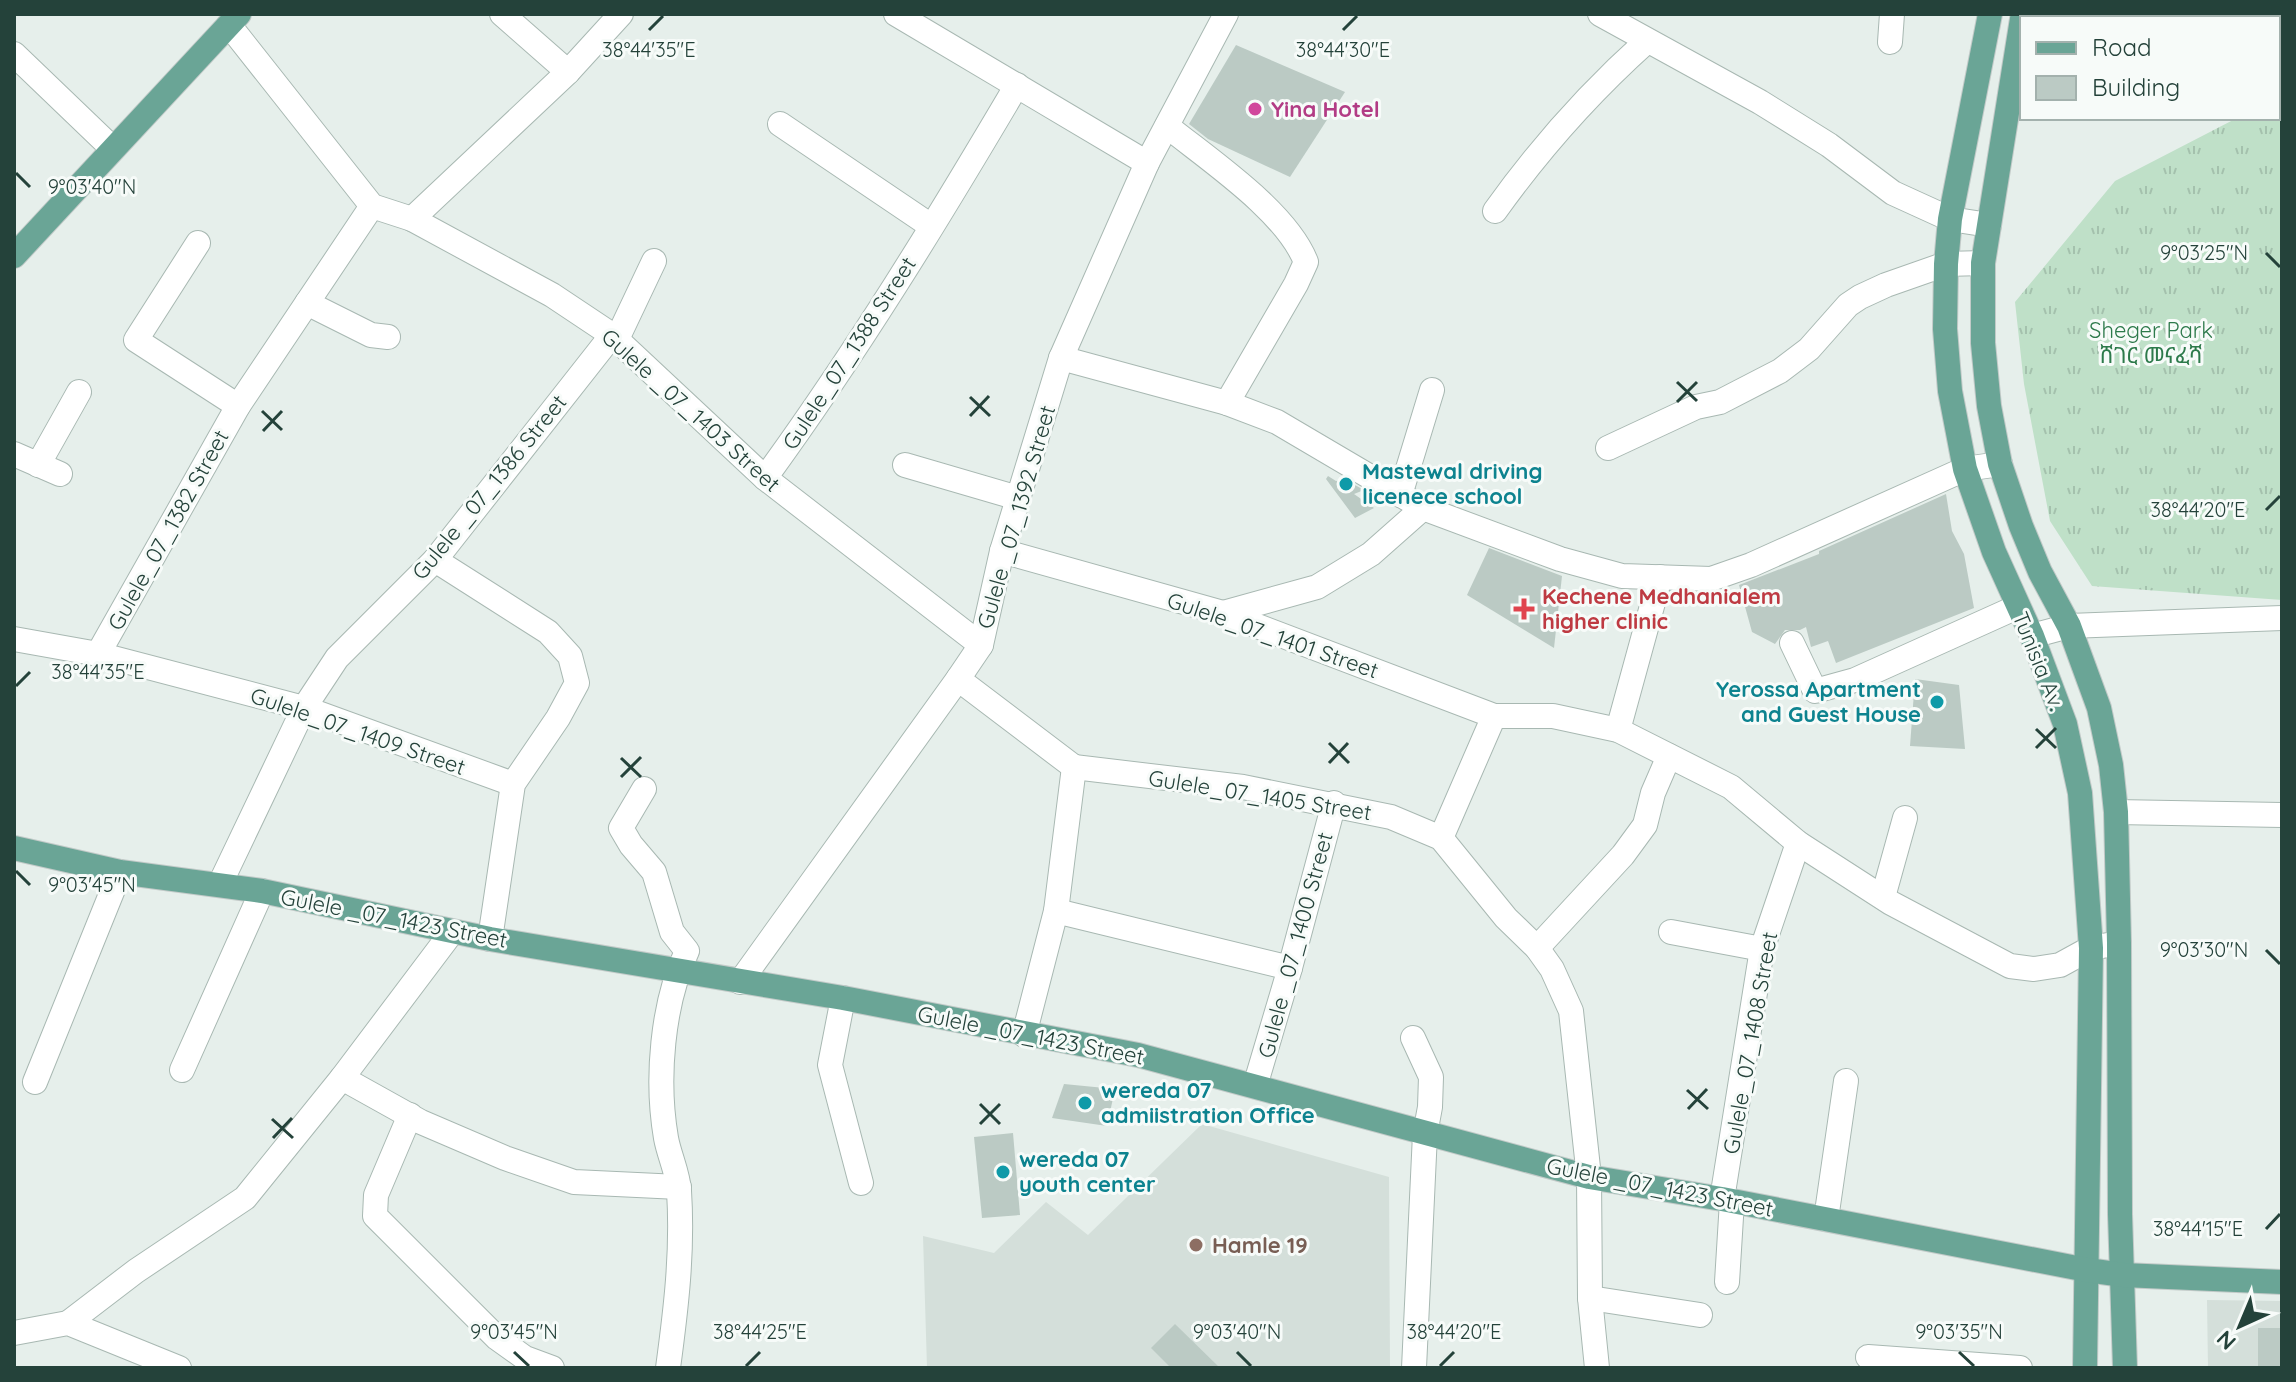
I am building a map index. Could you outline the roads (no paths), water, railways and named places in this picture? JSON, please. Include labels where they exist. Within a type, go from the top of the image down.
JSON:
[{"type":"main road","name":"Tunisia Av.","points":[[1990,14],[1950,219],[1945,329],[1950,391],[1965,469],[1994,552],[2032,636],[2065,724],[2080,793],[2091,948],[2085,1368]]},
{"type":"main road","points":[[14,256],[234,19]]},
{"type":"main road","name":"Tunisia Av.","points":[[2020,30],[1983,263],[1983,343],[1989,406],[2000,464],[2035,561],[2069,626],[2099,708],[2111,765],[2116,812],[2120,1214],[2125,1368]]},
{"type":"main road","name":"Gulele _07_1423 Street","points":[[14,848],[120,872],[262,891],[452,932],[843,998],[1138,1055],[1589,1177],[1727,1200],[2087,1270],[2123,1275],[2282,1282]]},
{"type":"street","points":[[412,219],[568,72],[621,14]]},
{"type":"street","points":[[896,14],[1147,163]]},
{"type":"street","name":"Gulele _07_1392 Street","points":[[740,982],[981,645],[1002,551],[1061,358],[1147,163],[1226,14]]},
{"type":"street","points":[[1600,14],[1760,102],[1829,145],[1893,193],[1950,219],[1989,225]]},
{"type":"street","points":[[1890,42],[1892,14]]},
{"type":"street","points":[[511,17],[568,72]]},
{"type":"street","points":[[234,19],[372,206]]},
{"type":"street","points":[[1495,211],[1553,135],[1647,41]]},
{"type":"street","points":[[14,54],[113,149]]},
{"type":"street","name":"Gulele_07_1388 Street","points":[[765,478],[807,420],[1017,85]]},
{"type":"street","points":[[780,124],[931,226]]},
{"type":"street","points":[[1167,126],[1267,208],[1300,248],[1306,262],[1227,403]]},
{"type":"street","name":"Gulele _07_1403 Street","points":[[372,206],[412,219],[552,295],[614,337],[765,478],[981,645]]},
{"type":"street","name":"Gulele_07_1382 Street","points":[[98,654],[238,406],[372,206]]},
{"type":"street","name":"Gulele_07_1382 Street","points":[[198,243],[136,340],[238,406]]},
{"type":"street","name":"Gulele _07_1386 Street","points":[[220,884],[304,708],[337,658],[435,560],[614,337],[654,261]]},
{"type":"street","points":[[1608,448],[1696,407],[1720,402],[1780,371],[1809,349],[1848,305],[1886,285],[1946,264],[1983,263]]},
{"type":"street","points":[[307,303],[371,335],[388,337]]},
{"type":"street","points":[[1061,358],[1227,403],[1277,422],[1423,508],[1560,559],[1622,576],[1711,579],[1751,565],[1965,469],[2000,464]]},
{"type":"street","points":[[1400,495],[1432,390]]},
{"type":"street","points":[[38,465],[79,392]]},
{"type":"street","points":[[14,454],[60,474]]},
{"type":"street","points":[[905,465],[1018,498]]},
{"type":"street","points":[[1223,613],[1317,587],[1371,554],[1423,508]]},
{"type":"street","name":"Gulele_07_1401 Street","points":[[1002,551],[1223,613],[1494,716],[1553,716],[1618,730],[1731,787],[1798,843],[1883,897],[2010,966],[2034,969],[2060,965],[2091,948],[2119,943]]},
{"type":"street","points":[[435,560],[548,632],[570,656],[577,683],[558,718],[513,784],[490,939]]},
{"type":"street","points":[[1618,730],[1660,577]]},
{"type":"street","points":[[1792,643],[1815,691],[1855,680],[2017,607]]},
{"type":"street","points":[[2032,636],[2069,626],[2282,618]]},
{"type":"street","name":"Gulele_07_1409 Street","points":[[14,639],[98,654],[304,708],[513,784]]},
{"type":"street","points":[[958,679],[1074,767],[1056,911],[1024,1035]]},
{"type":"street","points":[[1441,838],[1494,716]]},
{"type":"street","points":[[1537,948],[1623,855],[1645,825],[1653,793],[1669,756]]},
{"type":"street","name":"Gulele_07_1405 Street","points":[[1074,767],[1243,787],[1391,817],[1441,838],[1506,918],[1537,948],[1552,969],[1571,1011],[1589,1177],[1590,1298],[1597,1368]]},
{"type":"street","points":[[644,789],[621,828],[654,872],[672,932],[687,951],[678,970],[662,1051],[666,1137],[679,1187],[681,1269],[668,1368]]},
{"type":"street","name":"Gulele _07_1400 Street","points":[[1255,1086],[1334,803]]},
{"type":"street","points":[[2116,812],[2282,815]]},
{"type":"street","points":[[1883,897],[1905,818]]},
{"type":"street","name":"Gulele_07_1408 Street","points":[[1727,1282],[1727,1200],[1762,949],[1798,843]]},
{"type":"street","points":[[35,1082],[120,872]]},
{"type":"street","points":[[182,1070],[262,891]]},
{"type":"street","points":[[1056,911],[1290,968]]},
{"type":"street","points":[[14,1333],[68,1323],[136,1271],[245,1198],[342,1078],[452,932]]},
{"type":"street","points":[[1671,932],[1762,949]]},
{"type":"street","points":[[843,998],[830,1065],[861,1183]]},
{"type":"street","points":[[1413,1038],[1431,1077],[1425,1134],[1414,1368]]},
{"type":"street","points":[[342,1078],[410,1115],[505,1158],[574,1182],[679,1187]]},
{"type":"street","points":[[1826,1219],[1846,1081]]},
{"type":"street","points":[[410,1115],[376,1195],[375,1216],[497,1338],[525,1358],[552,1368]]},
{"type":"street","points":[[1590,1298],[1700,1315]]},
{"type":"street","points":[[68,1323],[175,1367]]},
{"type":"street","points":[[1868,1357],[2020,1368]]},
{"type":"place","name":"Yina Hotel","points":[[1255,109]]},
{"type":"place","name":"Mastewal driving licenece school","points":[[1346,484]]},
{"type":"place","name":"Kechene Medhanialem higher clinic","points":[[1524,609]]},
{"type":"place","name":"Yerossa Apartment and Guest House","points":[[1937,702]]},
{"type":"place","name":"wereda 07 admiistration Office","points":[[1085,1103]]},
{"type":"place","name":"wereda 07 youth center","points":[[1003,1172]]},
{"type":"place","name":"Hamle 19","points":[[1196,1245]]},
{"type":"park label","name":"Sheger Park ሸገር መናፈሻ","points":[[2151,342]]}]
